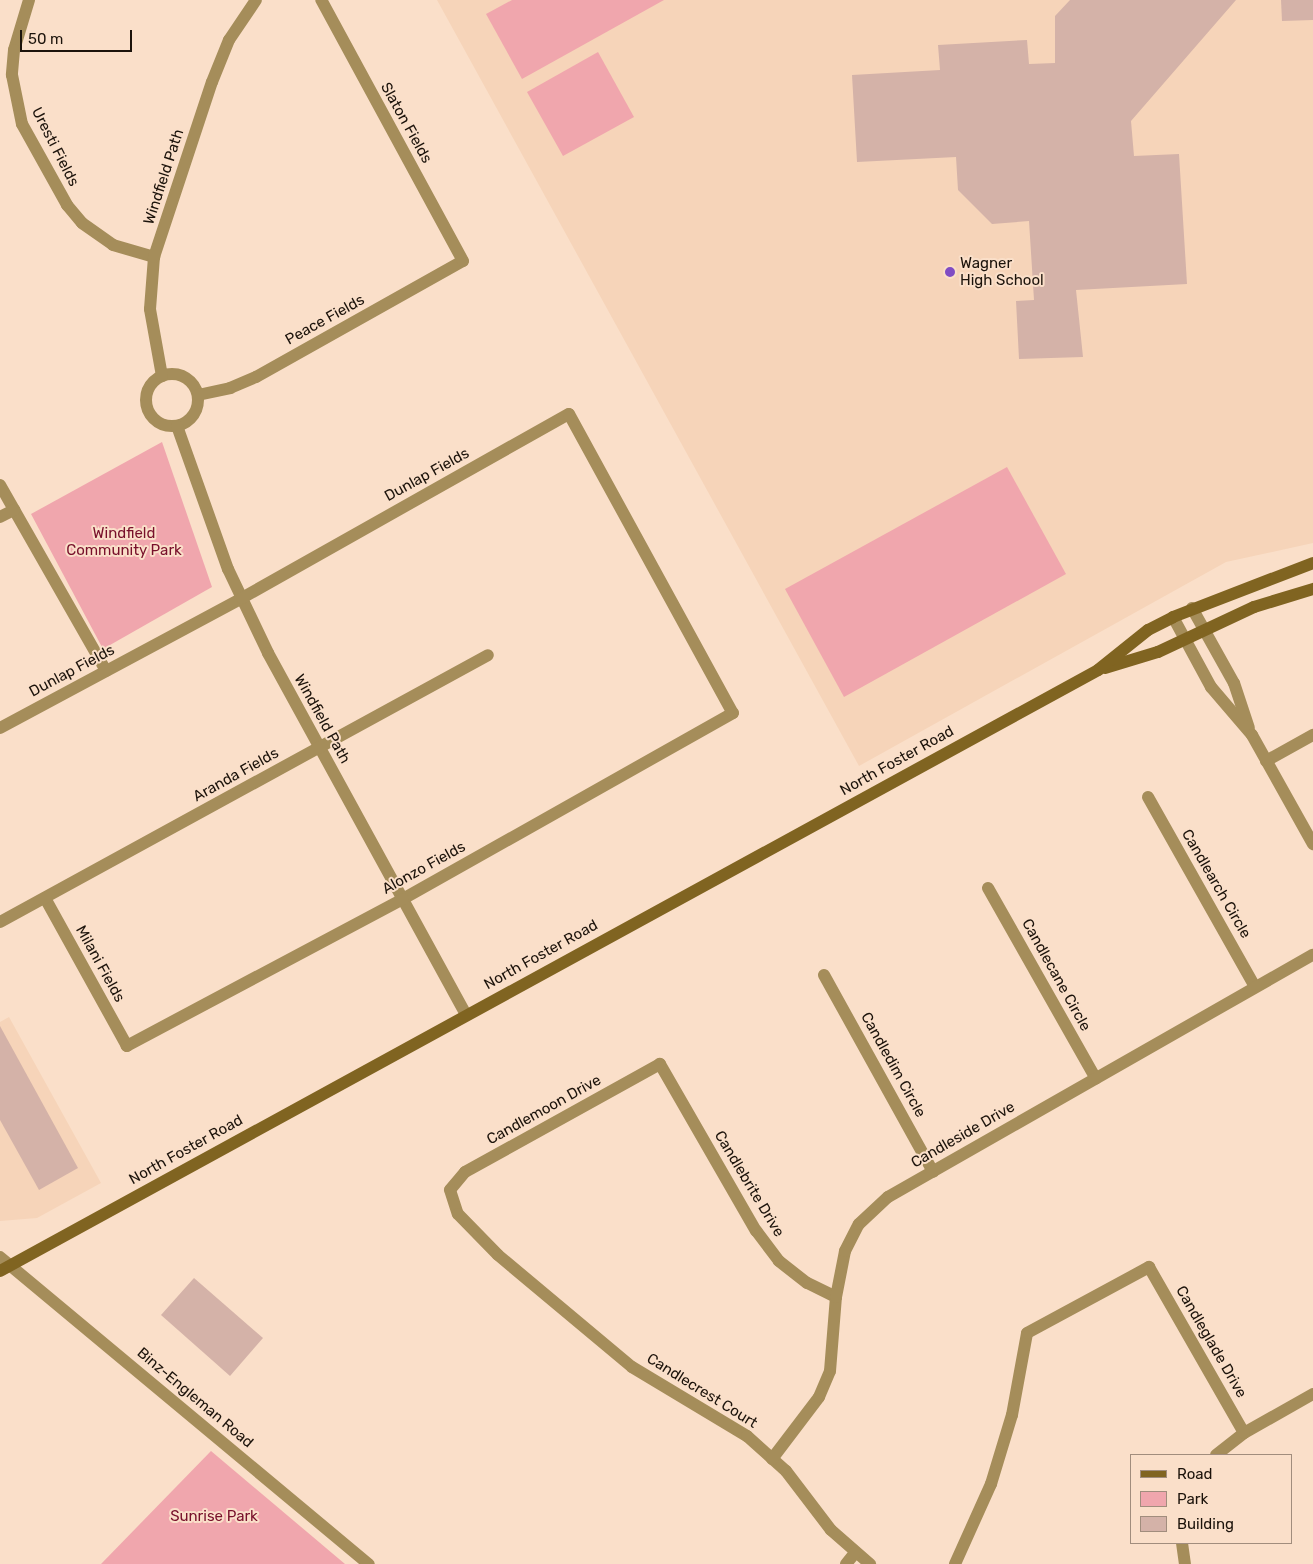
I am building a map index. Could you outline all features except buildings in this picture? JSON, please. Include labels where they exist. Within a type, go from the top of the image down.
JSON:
[{"type":"main road","name":"North Foster Road","points":[[3,1264],[1098,670],[1148,630],[1173,616],[1313,563]]},
{"type":"main road","name":"North Foster Road","points":[[1098,670],[1158,652],[1254,607],[1313,589]]},
{"type":"street","name":"Uresti Fields","points":[[29,0],[14,50],[12,75],[22,124],[67,205],[82,223],[113,245],[154,257]]},
{"type":"street","name":"Windfield Path","points":[[162,376],[150,309],[154,257],[212,82],[229,40],[256,0]]},
{"type":"street","name":"Slaton Fields","points":[[321,0],[463,261]]},
{"type":"street","name":"Peace Fields","points":[[198,395],[230,388],[256,378],[463,261]]},
{"type":"street","points":[[171,374],[188,379],[198,395],[194,415],[178,426],[158,423],[147,408],[148,389],[162,376],[171,374]]},
{"type":"street","name":"Dunlap Fields","points":[[0,728],[242,598],[569,414],[733,713]]},
{"type":"street","name":"Windfield Path","points":[[178,426],[228,569],[268,653],[466,1014]]},
{"type":"street","points":[[0,485],[106,671]]},
{"type":"street","points":[[0,517],[14,510]]},
{"type":"street","points":[[1192,608],[1234,683],[1252,735],[1313,844]]},
{"type":"street","points":[[1173,616],[1211,687],[1252,735]]},
{"type":"street","name":"Aranda Fields","points":[[0,922],[488,655]]},
{"type":"street","name":"Alonzo Fields","points":[[127,1046],[403,899],[733,713]]},
{"type":"street","points":[[1266,761],[1313,735]]},
{"type":"street","name":"Candlearch Circle","points":[[1148,798],[1256,988]]},
{"type":"street","name":"Candlecane Circle","points":[[988,888],[1096,1079]]},
{"type":"street","name":"Milani Fields","points":[[45,898],[127,1046]]},
{"type":"street","name":"Candleside Drive","points":[[772,1459],[819,1397],[830,1371],[836,1297],[845,1250],[859,1224],[888,1197],[1313,955]]},
{"type":"street","name":"Candledim Circle","points":[[824,975],[933,1172]]},
{"type":"street","name":"Candlemoon Drive","points":[[450,1190],[465,1172],[660,1064]]},
{"type":"street","name":"Candlebrite Drive","points":[[660,1064],[756,1231],[786,1266],[806,1283],[836,1297]]},
{"type":"street","name":"Candlecrest Court","points":[[450,1190],[458,1214],[498,1255],[625,1361],[657,1384],[746,1436],[791,1477],[831,1530],[855,1553],[870,1564]]},
{"type":"street","name":"Binz-Engleman Road","points":[[3,1264],[369,1564]]},
{"type":"street","name":"Candleglade Drive","points":[[955,1564],[991,1484],[1012,1415],[1027,1333],[1149,1267],[1244,1433]]},
{"type":"street","points":[[1217,1454],[1244,1433],[1313,1394]]},
{"type":"street","points":[[1182,1544],[1184,1564]]},
{"type":"street","points":[[846,1564],[855,1553]]},
{"type":"shaded area","name":"Wagner High School","points":[[437,0],[1313,0],[1313,543],[1226,562],[859,766]]},
{"type":"shaded area","points":[[9,1017],[101,1183],[37,1218],[0,1221],[0,1022]]},
{"type":"green space","points":[[512,0],[664,0],[522,79],[486,14]]},
{"type":"green space","points":[[598,52],[634,117],[563,156],[527,92]]},
{"type":"green space","name":"Windfield Community Park","points":[[162,442],[212,587],[103,649],[31,514]]},
{"type":"green space","points":[[1007,467],[1066,574],[844,697],[785,589]]},
{"type":"green space","name":"Sunrise Park","points":[[211,1451],[345,1564],[101,1564]]},
{"type":"place","name":"Wagner High School","points":[[950,272]]}]
